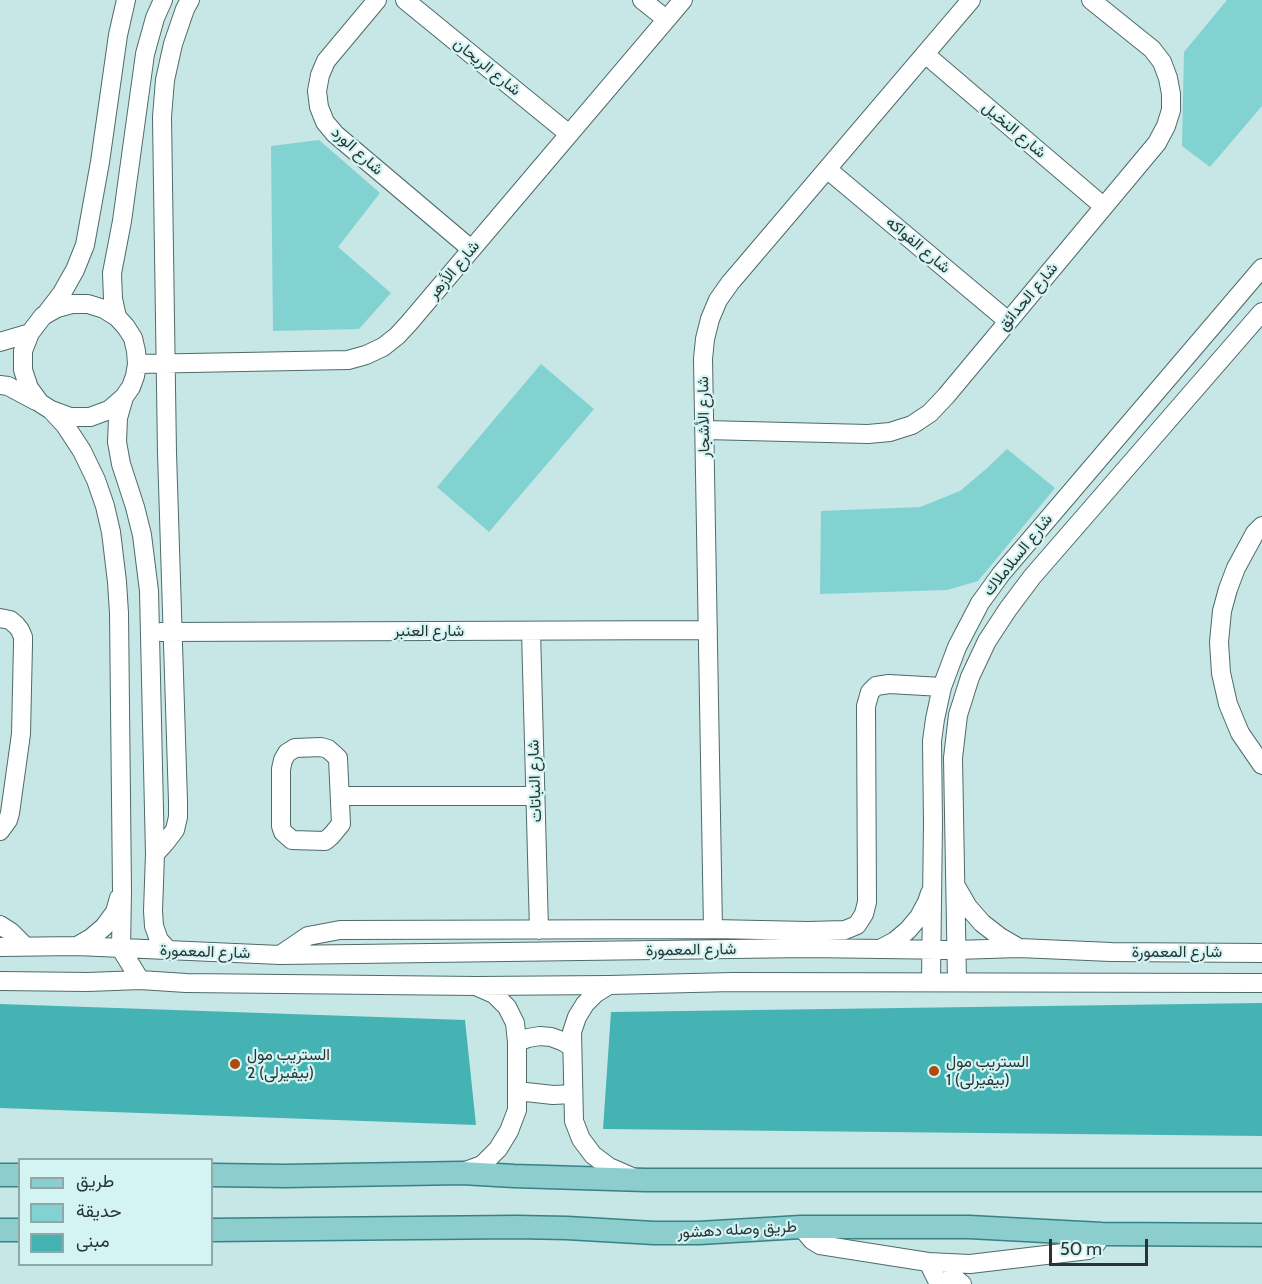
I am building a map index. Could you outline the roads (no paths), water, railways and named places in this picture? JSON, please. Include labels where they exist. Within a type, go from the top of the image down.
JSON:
[{"type":"main road","points":[[213,1175],[462,1173],[645,1180],[1262,1180]]},
{"type":"main road","points":[[0,1175],[18,1174]]},
{"type":"main road","name":"طريق وصله دهشور","points":[[213,1230],[516,1227],[699,1233],[801,1227],[969,1227],[1102,1234],[1262,1235]]},
{"type":"main road","points":[[0,1230],[18,1230]]},
{"type":"street","points":[[117,317],[112,299],[112,273],[122,221],[145,54],[155,18],[163,0]]},
{"type":"street","points":[[155,854],[175,830],[178,817],[165,363],[162,117],[165,80],[173,44],[190,0]]},
{"type":"street","name":"شارع الورد","points":[[377,0],[326,60],[318,83],[319,107],[325,122],[335,134],[471,249]]},
{"type":"street","name":"شارع الريحان","points":[[405,0],[569,134]]},
{"type":"street","points":[[642,0],[666,19]]},
{"type":"street","name":"شارع الأزهر","points":[[137,364],[348,360],[383,347],[397,336],[682,0]]},
{"type":"street","name":"شارع الأشجار","points":[[713,929],[704,359],[705,339],[710,319],[718,300],[730,284],[971,0]]},
{"type":"street","name":"شارع الحدائق","points":[[705,430],[868,434],[890,432],[912,425],[930,413],[946,396],[1157,142],[1166,126],[1171,110],[1171,94],[1162,62],[1152,49],[1091,0]]},
{"type":"street","points":[[125,1],[85,245],[66,285],[30,333],[23,351],[23,370],[29,388],[65,425],[82,451],[96,480],[111,532],[119,612],[121,949],[140,980]]},
{"type":"street","name":"شارع النخيل","points":[[925,54],[1103,206]]},
{"type":"street","name":"شارع الفواكه","points":[[827,169],[1008,321]]},
{"type":"street","name":"شارع السلاملاك","points":[[931,981],[933,741],[942,687],[957,647],[976,610],[1001,574],[1262,268]]},
{"type":"street","points":[[0,385],[8,386],[70,417],[90,417],[109,410],[124,397],[131,387],[137,364],[136,351],[133,338],[117,317],[104,309],[88,304],[72,304],[57,308],[44,316]]},
{"type":"street","name":"شارع السلاملاك","points":[[957,982],[953,758],[958,715],[970,677],[987,641],[1032,577],[1262,312]]},
{"type":"street","points":[[0,342],[30,333]]},
{"type":"street","points":[[124,397],[118,418],[117,442],[121,464],[142,535],[149,591],[155,854],[154,926],[159,940],[169,951]]},
{"type":"street","points":[[1262,526],[1255,533],[1236,568],[1228,589],[1222,611],[1219,642],[1221,673],[1228,704],[1240,733],[1262,765]]},
{"type":"street","points":[[0,618],[10,620],[20,630],[23,637],[21,734],[8,768],[10,813],[0,831]]},
{"type":"street","name":"شارع العنبر","points":[[150,632],[708,630]]},
{"type":"street","name":"شارع النباتات","points":[[531,631],[539,930]]},
{"type":"street","points":[[279,955],[308,936],[340,930],[713,929],[807,940],[845,930],[856,925],[864,914],[867,902],[866,706],[870,693],[876,686],[889,684],[942,687]]},
{"type":"street","points":[[321,747],[333,753],[338,758],[339,796],[340,824],[332,836],[325,841],[292,840],[287,837],[281,826],[281,769],[287,753],[295,748],[321,747]]},
{"type":"street","points":[[339,796],[536,796]]},
{"type":"street","points":[[880,949],[895,941],[919,917],[927,902],[933,880],[956,879],[968,907],[982,923],[1019,948]]},
{"type":"street","points":[[77,946],[92,938],[104,927],[115,912],[122,891]]},
{"type":"street","points":[[0,925],[25,946]]},
{"type":"street","name":"شارع المعمورة","points":[[0,947],[77,946],[279,955],[734,950],[807,940],[880,949],[1019,948],[1111,952],[1262,953]]},
{"type":"street","points":[[733,982],[734,950]]},
{"type":"street","points":[[382,953],[382,984]]},
{"type":"street","name":"شارع المعمورة","points":[[0,981],[140,980],[186,983],[477,986],[931,981],[1262,983]]},
{"type":"street","points":[[609,985],[585,1004],[572,1032],[574,1121],[581,1139],[592,1155],[609,1167],[645,1180]]},
{"type":"street","points":[[462,1173],[482,1165],[498,1149],[509,1131],[517,1110],[515,1023],[507,1007],[494,994],[477,986]]},
{"type":"street","points":[[517,1042],[540,1036],[551,1037],[572,1047]]},
{"type":"street","points":[[517,1092],[573,1094]]},
{"type":"street","points":[[801,1227],[812,1240],[820,1245],[928,1262],[970,1264],[1088,1250],[1096,1244],[1102,1234]]},
{"type":"street","points":[[928,1262],[940,1284],[950,1279],[962,1284],[970,1264]]},
{"type":"place","name":"الستريب مول 2 (بيفيرلى)","points":[[235,1064]]},
{"type":"place","name":"الستريب مول 1 (بيفيرلى)","points":[[934,1071]]}]
